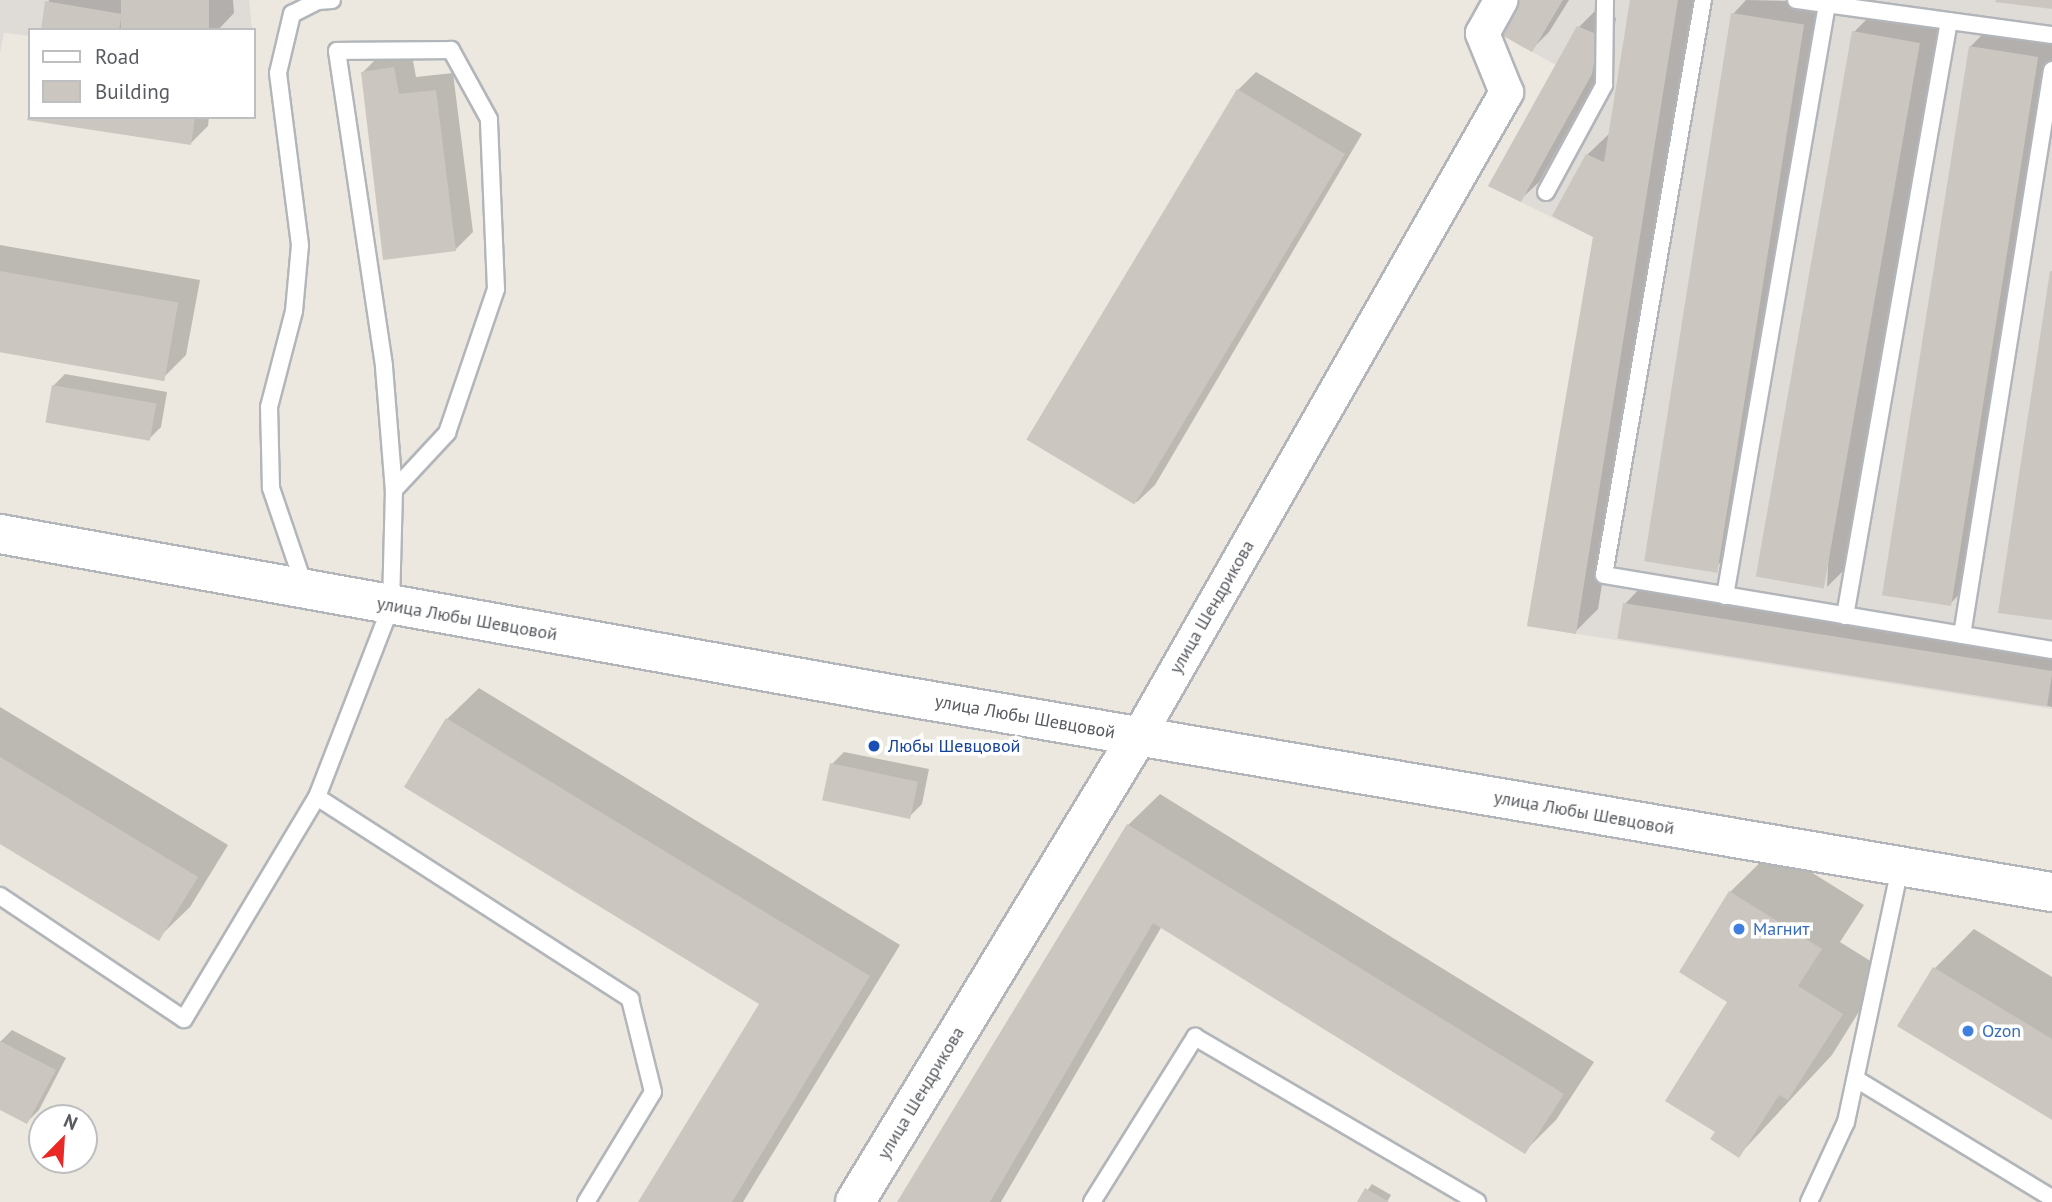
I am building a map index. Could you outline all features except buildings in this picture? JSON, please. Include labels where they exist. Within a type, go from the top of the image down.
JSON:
[{"type":"street","name":"улица Шендрикова","points":[[855,1202],[1138,736],[1506,92],[1482,33],[1500,0]]},
{"type":"street","name":"улица Любы Шевцовой","points":[[0,534],[391,606],[1138,736],[1900,867],[2051,888]]},
{"type":"lane","points":[[306,590],[271,488],[269,407],[294,311],[300,245],[278,73],[292,14],[318,1],[332,0]]},
{"type":"lane","points":[[1546,192],[1604,85],[1605,0]]},
{"type":"lane","points":[[1703,0],[1604,575],[2052,650]]},
{"type":"lane","points":[[1796,0],[2052,36]]},
{"type":"lane","points":[[1725,596],[1827,4]]},
{"type":"lane","points":[[1845,616],[1949,21]]},
{"type":"lane","points":[[0,896],[184,1019],[317,797],[391,606],[394,490],[384,367],[337,51],[451,50],[489,119],[496,289],[447,433],[394,490]]},
{"type":"lane","points":[[1962,635],[2052,70]]},
{"type":"lane","points":[[317,797],[630,999],[653,1092],[586,1202]]},
{"type":"lane","points":[[1809,1202],[1846,1122],[1900,867]]},
{"type":"lane","points":[[1092,1202],[1195,1037],[1477,1202]]},
{"type":"lane","points":[[1856,1079],[2052,1198]]},
{"type":"shaded area","points":[[0,0],[249,0],[252,28],[28,28],[28,36],[4,33],[0,53]]},
{"type":"shaded area","points":[[1520,0],[2052,0],[2052,709],[1527,626],[1593,237],[1488,186],[1556,65],[1500,34]]},
{"type":"place","name":"Любы Шевцовой","points":[[874,746]]},
{"type":"place","name":"Магнит","points":[[1739,929]]},
{"type":"place","name":"Ozon","points":[[1968,1031]]}]
